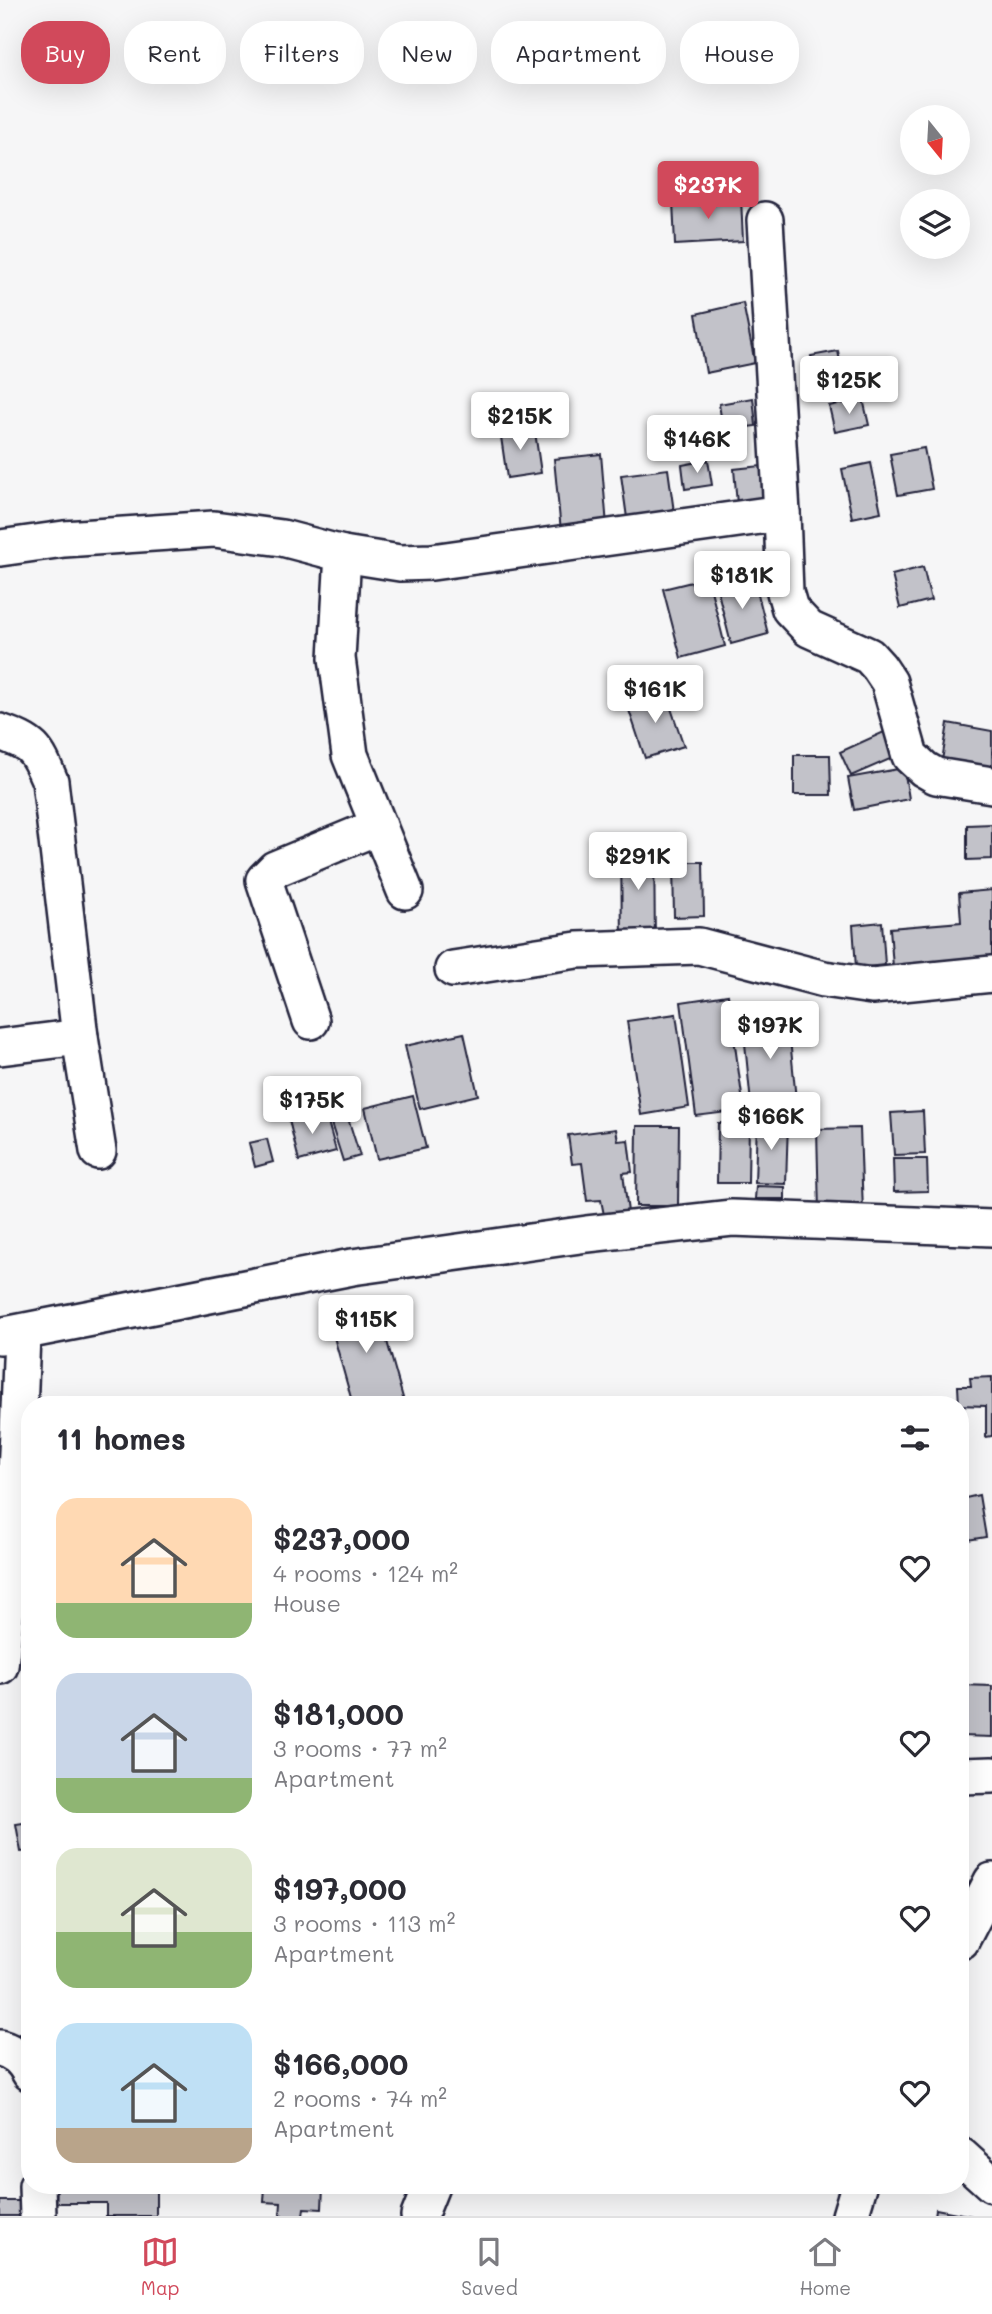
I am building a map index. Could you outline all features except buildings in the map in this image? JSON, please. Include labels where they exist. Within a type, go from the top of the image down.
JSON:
[{"type":"street","points":[[765,220],[785,593],[790,609],[809,629],[869,656],[879,667],[889,682],[910,756],[924,769],[936,776],[992,785]]},
{"type":"street","points":[[0,548],[64,539],[214,529],[282,538],[343,554],[400,563],[432,562],[782,513]]},
{"type":"street","points":[[343,554],[337,658],[351,755],[405,891]]},
{"type":"street","points":[[0,732],[21,739],[35,748],[50,781],[80,1037],[97,1151]]},
{"type":"street","points":[[312,1021],[264,880],[275,869],[379,826]]},
{"type":"street","points":[[453,969],[577,950],[699,946],[824,979],[872,986],[992,974]]},
{"type":"street","points":[[0,1047],[80,1037]]},
{"type":"street","points":[[0,1666],[9,1594],[17,1480],[11,1335],[352,1267],[587,1234],[732,1218],[992,1228]]},
{"type":"street","points":[[969,1776],[992,1775]]},
{"type":"street","points":[[969,1926],[992,1881]]},
{"type":"street","points":[[0,2048],[11,2051],[21,2060]]},
{"type":"street","points":[[969,2163],[992,2184]]},
{"type":"street","points":[[37,2194],[38,2216]]},
{"type":"street","points":[[419,2216],[428,2194]]},
{"type":"street","points":[[850,2216],[857,2194]]}]
